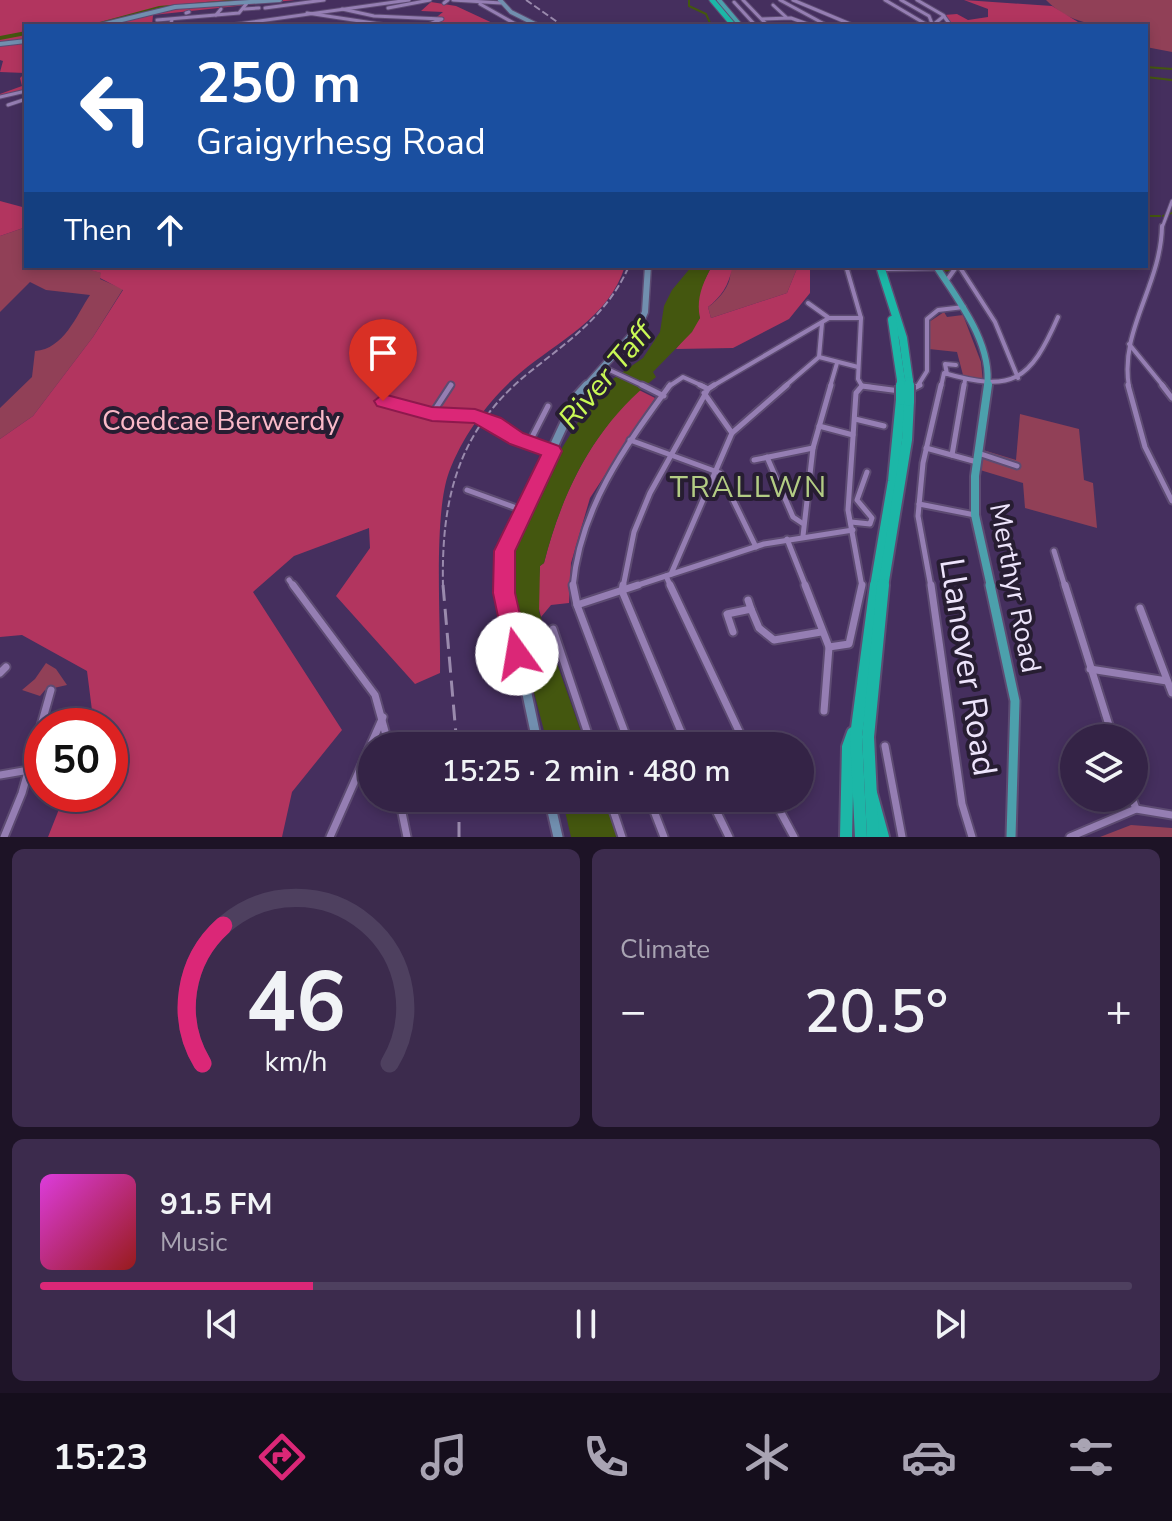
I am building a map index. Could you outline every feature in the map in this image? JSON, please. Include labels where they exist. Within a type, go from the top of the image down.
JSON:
[{"type":"highway","points":[[710,0],[730,24]]},
{"type":"highway","points":[[875,268],[893,323],[905,380]]},
{"type":"highway","points":[[873,837],[867,782],[871,687],[907,440],[903,338],[884,268]]},
{"type":"highway","points":[[861,837],[857,724],[868,628],[905,401]]},
{"type":"highway","points":[[846,837],[848,747],[857,724]]},
{"type":"highway","points":[[867,782],[879,812],[883,837]]},
{"type":"main road","points":[[104,24],[159,9],[280,0]]},
{"type":"main road","points":[[719,0],[739,24]]},
{"type":"main road","points":[[500,1],[535,24]]},
{"type":"main road","points":[[0,44],[24,41]]},
{"type":"main road","points":[[535,732],[504,593],[502,570],[505,551],[577,396],[629,339],[645,312],[648,268]]},
{"type":"main road","name":"Merthyr Road","points":[[937,268],[964,307],[980,341],[990,385],[978,458],[975,515],[1015,701],[1011,837]]},
{"type":"main road","points":[[552,812],[558,837]]},
{"type":"street","points":[[265,8],[324,0]]},
{"type":"street","points":[[241,24],[307,12],[409,0]]},
{"type":"street","points":[[388,8],[430,0]]},
{"type":"street","points":[[444,3],[451,0],[480,4],[500,1]]},
{"type":"street","points":[[743,0],[766,24]]},
{"type":"street","points":[[780,0],[824,24]]},
{"type":"street","points":[[793,0],[850,24]]},
{"type":"street","points":[[885,0],[930,24]]},
{"type":"street","points":[[901,0],[925,13],[931,24]]},
{"type":"street","points":[[917,0],[944,16],[950,24]]},
{"type":"street","points":[[734,2],[754,24]]},
{"type":"street","points":[[243,9],[247,3]]},
{"type":"street","points":[[480,4],[515,24]]},
{"type":"street","points":[[773,5],[787,17],[807,24]]},
{"type":"street","points":[[157,20],[173,20],[187,13],[216,15],[259,8]]},
{"type":"street","points":[[342,8],[374,16],[442,19],[430,24]]},
{"type":"street","points":[[216,15],[222,10]]},
{"type":"street","points":[[307,12],[311,16],[377,24]]},
{"type":"street","points":[[203,15],[202,21],[207,21]]},
{"type":"street","points":[[935,24],[940,22],[939,17],[944,16]]},
{"type":"street","points":[[762,19],[787,17]]},
{"type":"street","points":[[171,24],[173,20]]},
{"type":"street","points":[[0,97],[24,91]]},
{"type":"street","points":[[8,105],[24,100]]},
{"type":"street","points":[[1172,201],[1161,216],[1163,244],[1159,264],[1142,302],[1126,362],[1130,396],[1162,485],[1172,501]]},
{"type":"street","points":[[847,268],[861,318],[858,367],[862,386]]},
{"type":"street","points":[[947,280],[956,268]]},
{"type":"street","points":[[959,268],[995,322],[1018,378]]},
{"type":"street","points":[[808,303],[829,318]]},
{"type":"street","points":[[862,386],[901,391],[918,388],[927,375],[924,345],[927,319],[938,310],[964,307]]},
{"type":"street","points":[[956,365],[942,364],[945,374],[990,385],[1018,378],[1039,359],[1058,317]]},
{"type":"street","points":[[681,732],[622,591],[634,532],[706,391],[829,318],[861,318]]},
{"type":"street","points":[[740,732],[668,575],[732,433],[819,357],[822,322]]},
{"type":"street","points":[[1129,344],[1172,398]]},
{"type":"street","points":[[819,357],[858,367]]},
{"type":"street","points":[[803,536],[802,523],[813,448],[837,363]]},
{"type":"street","points":[[605,368],[664,396]]},
{"type":"street","name":"Llanover Road","points":[[945,374],[926,448],[918,516],[939,632],[962,804],[972,837]]},
{"type":"street","points":[[625,732],[577,605],[573,586],[590,510],[630,440],[673,381],[683,377],[706,391],[732,433]]},
{"type":"street","points":[[952,455],[965,380]]},
{"type":"street","points":[[432,414],[451,385]]},
{"type":"street","points":[[832,646],[849,644],[862,586],[848,488],[856,393],[862,386]]},
{"type":"street","points":[[383,401],[432,414],[475,416],[552,451]]},
{"type":"street","points":[[529,443],[548,406]]},
{"type":"street","points":[[855,419],[884,426]]},
{"type":"street","points":[[819,426],[853,435]]},
{"type":"street","points":[[630,440],[720,473],[756,547]]},
{"type":"street","points":[[754,460],[813,448]]},
{"type":"street","points":[[926,448],[1017,466]]},
{"type":"street","points":[[767,457],[793,517],[802,523]]},
{"type":"street","points":[[577,605],[756,547],[870,524],[872,518],[857,500],[867,472]]},
{"type":"street","points":[[467,490],[522,510]]},
{"type":"street","points":[[919,504],[975,515]]},
{"type":"street","points":[[787,539],[821,632],[832,646],[824,711]]},
{"type":"street","points":[[1054,551],[1108,724]]},
{"type":"street","points":[[289,580],[375,695],[386,732]]},
{"type":"street","points":[[748,600],[759,628],[774,640],[821,632]]},
{"type":"street","points":[[1140,608],[1172,693]]},
{"type":"street","points":[[733,632],[727,614],[751,609]]},
{"type":"street","points":[[553,629],[587,732]]},
{"type":"street","points":[[0,673],[6,667]]},
{"type":"street","points":[[1090,669],[1167,681]]},
{"type":"street","points":[[46,708],[51,690]]},
{"type":"street","points":[[330,837],[383,716]]},
{"type":"street","points":[[885,746],[902,837]]},
{"type":"street","points":[[0,775],[24,771]]},
{"type":"street","points":[[4,837],[24,783]]},
{"type":"street","points":[[1148,811],[1172,815]]},
{"type":"street","points":[[402,812],[407,837]]},
{"type":"street","points":[[614,812],[622,837]]},
{"type":"street","points":[[654,812],[664,837]]},
{"type":"street","points":[[717,812],[729,837]]},
{"type":"street","points":[[781,812],[794,837]]},
{"type":"street","points":[[1070,837],[1129,812]]},
{"type":"shaded area","points":[[1046,0],[1172,0],[1172,52],[1148,47],[1148,24],[1092,24],[1057,9]]},
{"type":"shaded area","points":[[24,228],[24,268],[83,268],[102,273],[100,279],[123,289],[93,337],[33,416],[0,439],[0,408],[32,377],[35,351],[45,349],[61,338],[90,295],[46,290],[30,282],[0,312],[0,236]]},
{"type":"shaded area","points":[[690,268],[711,268],[701,292],[700,318],[692,332],[653,372],[656,377],[615,416],[584,460],[561,509],[544,563],[540,566],[539,612],[581,732],[544,732],[519,635],[512,586],[516,547],[551,466],[592,399],[604,385],[643,358],[660,332],[664,306],[672,290]]},
{"type":"shaded area","points":[[729,268],[797,268],[787,293],[711,318],[708,307],[722,294]]},
{"type":"shaded area","points":[[944,312],[947,317],[963,315],[981,362],[983,382],[963,375],[957,352],[929,349],[929,322]]},
{"type":"shaded area","points":[[1020,414],[1079,429],[1084,480],[1093,483],[1097,528],[1025,508],[1023,483],[980,470],[983,450],[1016,460]]},
{"type":"shaded area","points":[[46,663],[56,669],[67,685],[45,690],[40,696],[22,690],[35,679]]},
{"type":"shaded area","points":[[565,812],[609,812],[617,837],[571,837]]},
{"type":"shaded area","points":[[1131,825],[1172,828],[1172,837],[1100,837]]},
{"type":"green space","points":[[0,0],[295,0],[153,15],[152,24],[24,24],[24,73],[0,72],[3,61],[0,60]]},
{"type":"green space","points":[[964,0],[1052,6],[1078,22],[952,24],[944,15],[957,14],[968,20],[988,17],[988,9]]},
{"type":"green space","points":[[431,2],[456,6],[495,24],[428,24],[443,12],[421,11]]},
{"type":"green space","points":[[24,74],[24,92],[0,98],[0,94],[22,86],[20,78]]},
{"type":"green space","points":[[0,201],[24,207],[24,228],[0,236]]},
{"type":"green space","name":"Coedcae Berwerdy","points":[[82,268],[624,268],[607,300],[595,314],[498,394],[478,418],[455,458],[444,491],[441,515],[440,673],[415,684],[336,596],[370,548],[369,528],[294,556],[253,592],[342,730],[292,792],[282,837],[48,837],[58,812],[128,812],[128,708],[92,708],[87,671],[22,635],[0,637],[0,439],[33,416],[93,337],[123,290],[100,278],[101,273]]},
{"type":"green space","points":[[711,268],[732,268],[724,290],[708,307],[711,318],[787,293],[797,268],[810,268],[810,293],[789,319],[733,348],[676,349],[700,318],[698,299]]},
{"type":"green space","points":[[639,390],[655,398],[590,498],[571,563],[569,603],[551,605],[541,617],[537,601],[540,566],[544,563],[568,491],[605,428]]},
{"type":"waterway","points":[[95,24],[159,7],[247,0]]},
{"type":"waterway","points":[[689,0],[689,6],[706,14],[710,23]]},
{"type":"waterway","points":[[0,38],[24,33]]},
{"type":"waterway","points":[[1148,67],[1172,69]]},
{"type":"waterway","points":[[1148,77],[1172,80]]},
{"type":"waterway","points":[[1163,216],[1172,213]]},
{"type":"waterway","points":[[1148,216],[1160,216]]},
{"type":"waterway","points":[[943,271],[963,268]]},
{"type":"railway","points":[[526,0],[560,24]]},
{"type":"railway","points":[[443,585],[445,526],[450,497],[469,444],[503,397],[598,314],[628,268]]},
{"type":"railway","points":[[443,585],[456,732]]},
{"type":"railway","points":[[459,812],[459,837]]},
{"type":"district","name":"TRALLWN","points":[[749,487]]},
{"type":"route","points":[[383,401],[432,414],[475,416],[494,423],[516,439],[552,451],[505,551],[502,570],[504,593],[517,654]]},
{"type":"water label","name":"River Taff","points":[[606,376]]}]
